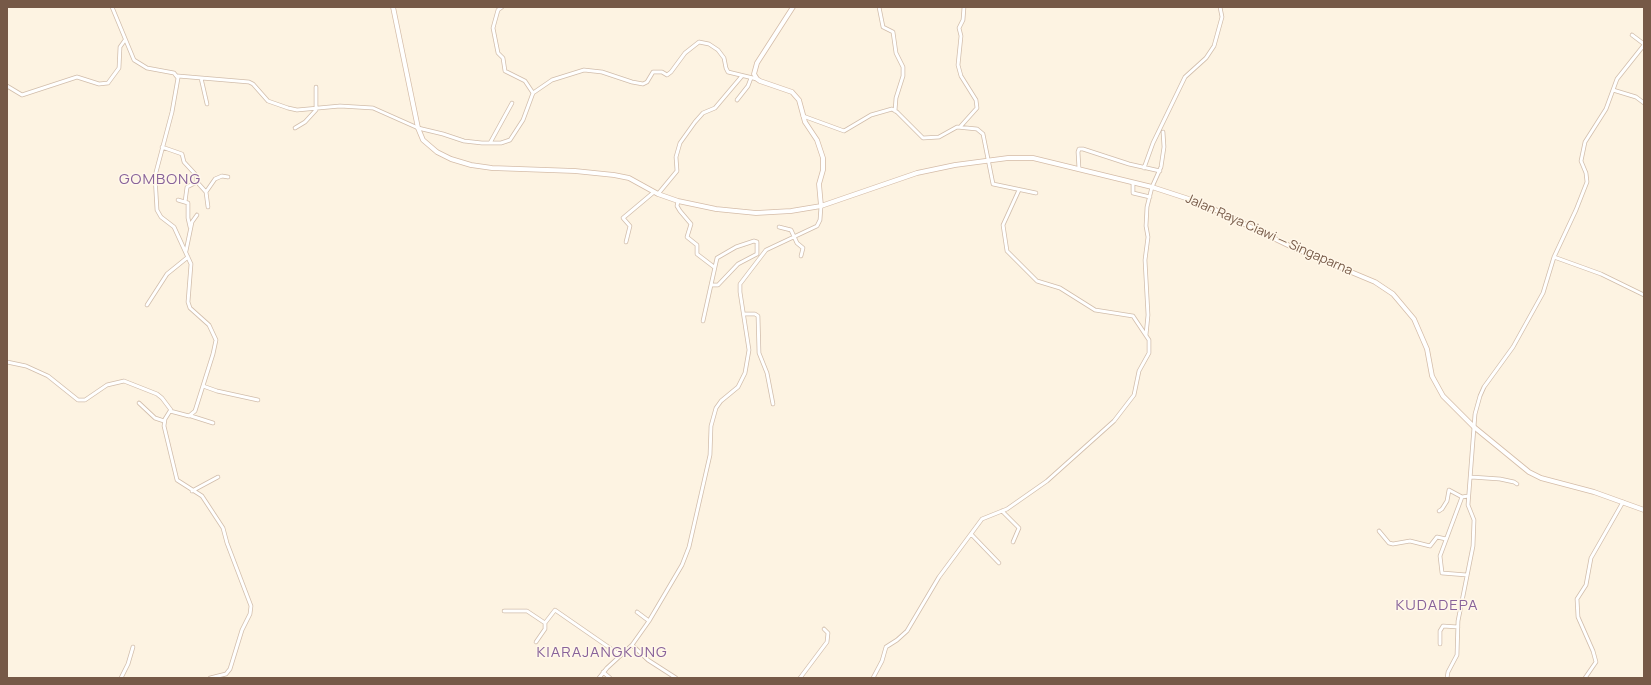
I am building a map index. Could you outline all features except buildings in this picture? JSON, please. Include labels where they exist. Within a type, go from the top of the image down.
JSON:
[{"type":"main road","name":"Jalan Raya Ciawi — Singaparna","points":[[393,7],[418,128],[423,140],[437,152],[450,159],[471,165],[492,168],[575,171],[627,178],[656,193],[678,201],[756,213],[791,211],[821,206],[918,173],[954,165],[1008,158],[1033,158],[1187,197],[1217,209],[1296,249],[1375,282],[1393,294],[1414,319],[1424,342],[1432,376],[1436,386],[1443,396],[1474,427],[1529,472],[1541,478],[1594,492],[1644,508]]},
{"type":"main road","points":[[793,7],[755,67],[754,74],[757,79],[795,94],[799,100],[803,116],[817,140],[823,158],[823,170],[819,184],[821,206]]},
{"type":"street","points":[[112,7],[131,55],[140,65],[147,68],[174,73],[178,76],[248,82],[253,84],[265,99],[271,103],[298,110],[317,107],[373,108],[418,128],[464,141],[490,143],[506,142],[512,137],[523,120],[533,93],[552,80],[579,70],[602,72],[643,84],[647,82],[653,72],[662,72],[667,75],[685,53],[699,42],[709,44],[723,56],[727,71],[757,79]]},
{"type":"street","points":[[502,7],[498,10],[492,28],[498,53],[503,58],[505,71],[525,81],[533,93]]},
{"type":"street","points":[[879,7],[883,27],[893,32],[896,54],[903,68],[903,76],[896,98],[895,111]]},
{"type":"street","points":[[803,116],[842,131],[871,115],[891,109],[895,111],[923,138],[939,137],[960,127],[977,108],[976,100],[961,76],[958,64],[961,36],[959,29],[963,20],[964,7]]},
{"type":"street","points":[[1144,168],[1152,144],[1185,77],[1206,58],[1212,50],[1222,17],[1220,7]]},
{"type":"street","points":[[1447,678],[1448,672],[1457,655],[1458,627],[1474,530],[1474,518],[1468,505],[1468,496],[1471,477],[1475,414],[1482,389],[1510,351],[1548,281],[1554,256],[1587,182],[1587,175],[1582,161],[1585,142],[1606,109],[1617,79],[1644,45],[1632,35]]},
{"type":"street","points":[[7,86],[22,95],[77,77],[99,84],[108,83],[119,68],[120,47],[125,40]]},
{"type":"street","points":[[178,76],[178,83],[155,176],[157,210],[161,217],[174,227],[192,268],[189,305],[192,311],[209,325],[216,340],[196,408],[191,416]]},
{"type":"street","points":[[626,242],[630,226],[623,218],[656,193],[677,171],[676,157],[680,143],[703,113],[714,109],[742,76]]},
{"type":"street","points":[[201,78],[207,104]]},
{"type":"street","points":[[737,100],[748,86],[751,78]]},
{"type":"street","points":[[295,128],[305,122],[317,107],[316,87]]},
{"type":"street","points":[[1613,90],[1636,97],[1644,103]]},
{"type":"street","points":[[490,143],[512,103]]},
{"type":"street","points":[[960,127],[982,132],[993,185],[1036,193]]},
{"type":"street","points":[[1146,335],[1148,314],[1145,260],[1148,237],[1146,227],[1147,208],[1152,187],[1160,171],[1164,147],[1163,132]]},
{"type":"street","points":[[162,147],[182,154],[184,162],[196,175],[197,182],[206,192],[208,207]]},
{"type":"street","points":[[1079,169],[1077,153],[1079,149],[1082,148],[1144,168],[1160,171]]},
{"type":"street","points":[[206,192],[215,179],[222,176],[228,177]]},
{"type":"street","points":[[186,252],[190,227],[188,205],[186,202],[187,187],[197,182]]},
{"type":"street","points":[[1133,183],[1132,193],[1150,197]]},
{"type":"street","points":[[873,678],[882,661],[886,647],[897,640],[907,630],[939,577],[983,518],[1002,511],[1054,475],[1125,409],[1134,395],[1139,371],[1149,353],[1150,342],[1133,316],[1093,310],[1060,288],[1037,281],[1019,265],[1006,250],[1003,225],[1019,190]]},
{"type":"street","points":[[178,200],[186,202]]},
{"type":"street","points":[[678,201],[680,210],[691,224],[687,237],[697,244],[696,254],[714,267]]},
{"type":"street","points":[[599,678],[620,655],[632,645],[649,622],[682,565],[689,547],[710,455],[711,426],[716,408],[721,401],[738,387],[745,373],[749,350],[740,284],[766,250],[817,226],[820,220],[821,206]]},
{"type":"street","points":[[190,227],[197,216]]},
{"type":"street","points":[[779,227],[789,229],[795,236],[797,242],[803,248],[801,256]]},
{"type":"street","points":[[703,321],[717,258],[736,247],[751,242],[757,242],[757,254]]},
{"type":"street","points":[[757,254],[761,256]]},
{"type":"street","points":[[711,285],[718,285],[738,264],[757,254]]},
{"type":"street","points":[[1554,256],[1601,274],[1644,295]]},
{"type":"street","points":[[147,305],[167,274],[188,257]]},
{"type":"street","points":[[744,314],[754,314],[758,316],[759,351],[773,404]]},
{"type":"street","points":[[7,362],[26,366],[44,374],[78,400],[84,400],[107,385],[124,381],[157,394],[171,410],[213,423]]},
{"type":"street","points":[[203,386],[258,400]]},
{"type":"street","points":[[139,404],[155,418],[164,421]]},
{"type":"street","points":[[171,410],[164,421],[175,476],[180,483],[203,498],[223,528],[227,543],[251,606],[250,614],[242,630],[230,669],[226,674],[210,678]]},
{"type":"street","points":[[192,491],[218,477]]},
{"type":"street","points":[[1471,477],[1500,479],[1517,484]]},
{"type":"street","points":[[1446,513],[1441,510],[1449,490],[1462,497],[1468,496]]},
{"type":"street","points":[[1462,497],[1440,554],[1441,572],[1467,575]]},
{"type":"street","points":[[1585,678],[1596,662],[1593,651],[1578,617],[1577,600],[1586,585],[1591,558],[1623,502]]},
{"type":"street","points":[[1002,511],[1019,528],[1013,542]]},
{"type":"street","points":[[1379,532],[1393,544],[1411,541],[1430,546],[1437,537],[1446,539]]},
{"type":"street","points":[[971,534],[999,563]]},
{"type":"street","points":[[536,642],[555,610],[620,655]]},
{"type":"street","points":[[504,611],[528,611],[546,623]]},
{"type":"street","points":[[637,612],[649,622]]},
{"type":"street","points":[[1440,644],[1439,634],[1442,627],[1458,627]]},
{"type":"street","points":[[800,678],[827,642],[828,633],[824,629]]},
{"type":"street","points":[[632,645],[648,660],[676,678]]},
{"type":"street","points":[[122,678],[133,647]]},
{"type":"street","points":[[603,672],[610,678]]},
{"type":"district","name":"GOMBONG","points":[[160,180]]},
{"type":"district","name":"KUDADEPA","points":[[1437,606]]},
{"type":"district","name":"KIARAJANGKUNG","points":[[602,653]]}]
